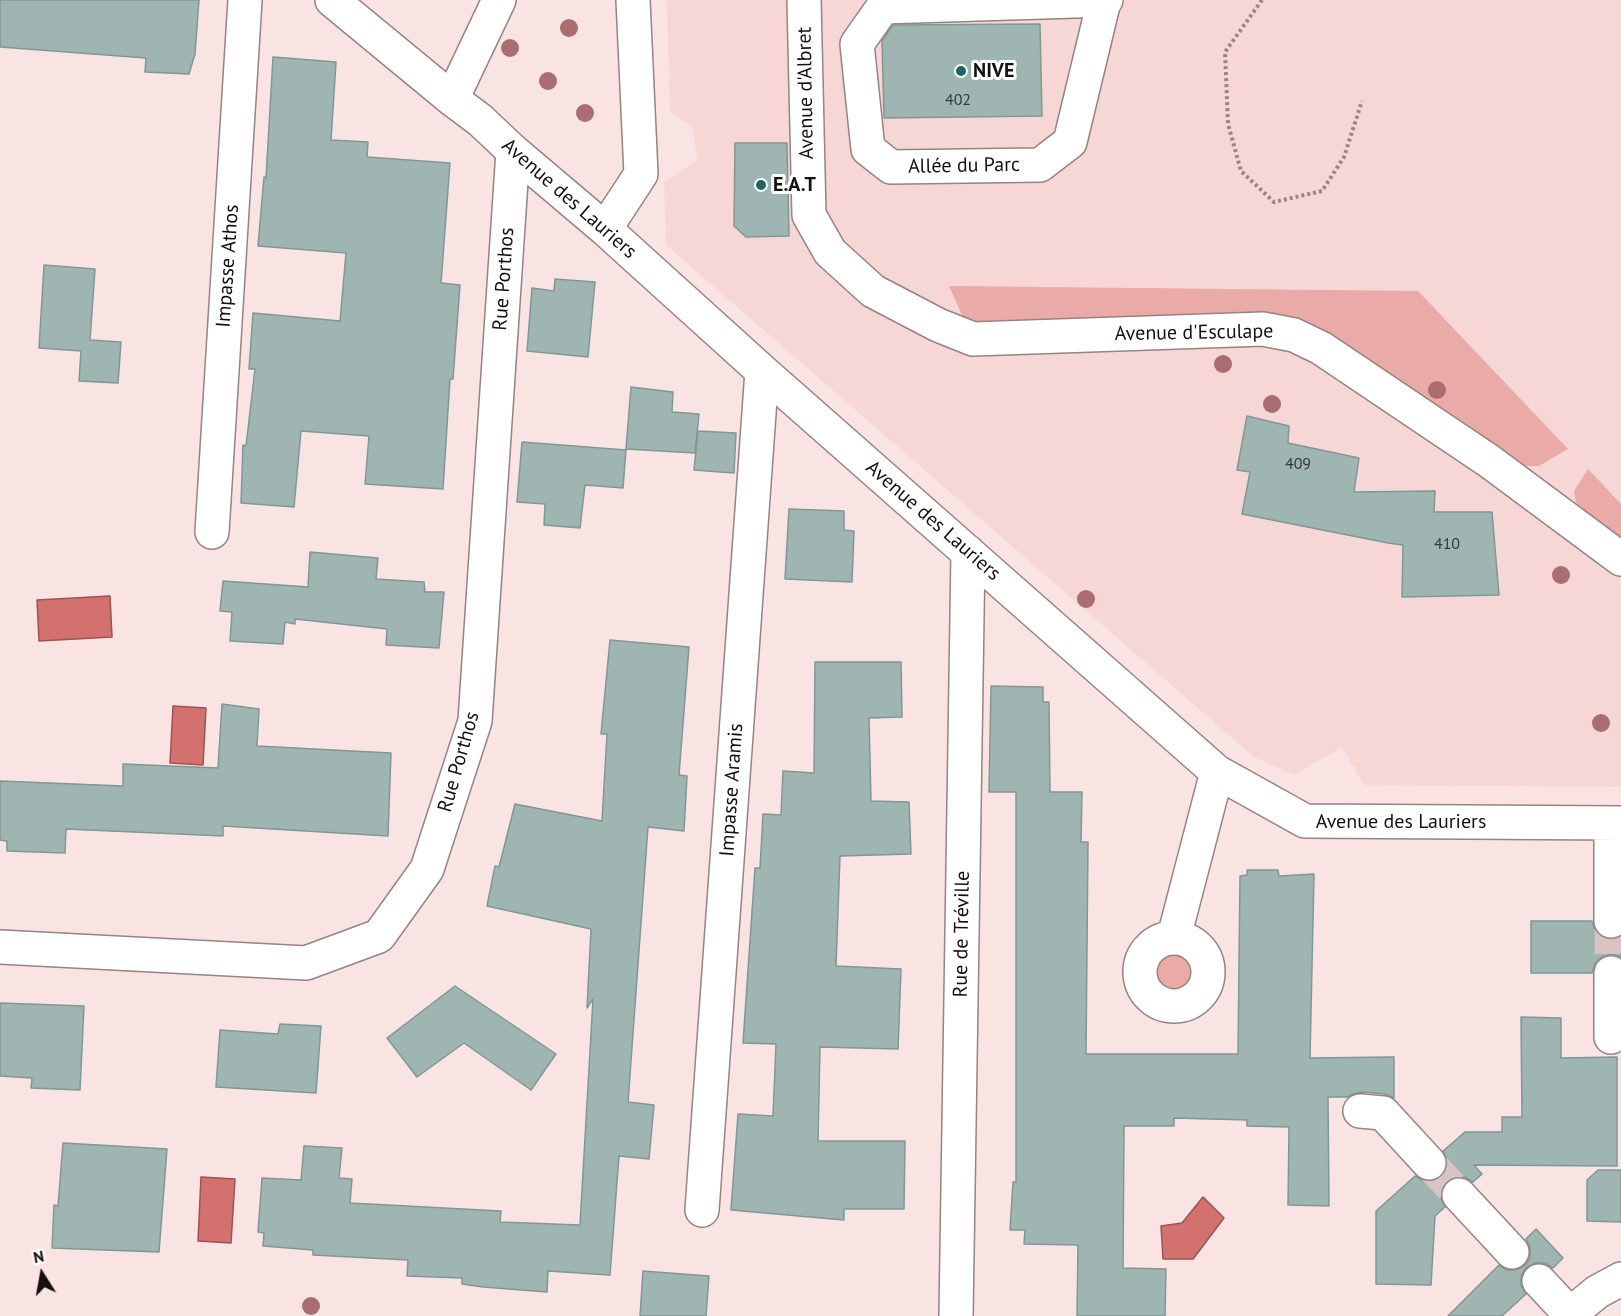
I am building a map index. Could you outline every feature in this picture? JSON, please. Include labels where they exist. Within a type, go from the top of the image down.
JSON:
[{"type":"street","name":"Impasse Athos","points":[[212,532],[245,0]]},
{"type":"street","name":"Avenue des Lauriers","points":[[332,0],[480,120],[605,229],[762,371],[1217,772],[1305,821],[1616,823]]},
{"type":"street","points":[[452,99],[499,0]]},
{"type":"street","points":[[605,229],[641,174],[633,0]]},
{"type":"street","name":"Avenue d'Albret","points":[[804,0],[809,215],[830,252]]},
{"type":"street","name":"Allée du Parc","points":[[1105,1],[1070,142],[1040,165],[891,167],[868,149],[857,44],[884,7],[1105,1]]},
{"type":"street","name":"Rue Porthos","points":[[0,948],[306,963],[379,936],[427,869],[475,721],[513,151]]},
{"type":"street","name":"Avenue d'Esculape","points":[[830,252],[873,291],[938,325],[973,339],[1263,329],[1294,335],[1321,348],[1489,461],[1621,559]]},
{"type":"street","name":"Impasse Aramis","points":[[702,1210],[762,371]]},
{"type":"street","name":"Rue de Tréville","points":[[956,1316],[968,552]]},
{"type":"street","points":[[1174,937],[1217,772]]},
{"type":"street","points":[[1611,921],[1616,823]]},
{"type":"street","points":[[1611,973],[1611,1037]]},
{"type":"street","points":[[1360,1111],[1383,1113],[1429,1163]]},
{"type":"street","points":[[1459,1195],[1512,1252]]},
{"type":"street","points":[[1539,1281],[1568,1315],[1597,1292],[1621,1279]]},
{"type":"path","points":[[1262,0],[1225,52],[1228,124],[1241,171],[1274,202],[1322,191],[1344,157],[1362,101]]},
{"type":"shaded area","points":[[667,0],[1621,0],[1621,787],[1364,785],[1342,747],[1294,775],[1254,757],[666,245],[664,182],[697,160],[693,128],[670,112]]},
{"type":"shaded area","points":[[949,286],[1418,291],[1568,449],[1539,466],[1526,466],[1331,337],[992,328],[965,322]]},
{"type":"shaded area","points":[[1588,469],[1621,504],[1621,539],[1576,503],[1574,491]]},
{"type":"shaded area","points":[[110,596],[112,637],[39,641],[37,600]]},
{"type":"shaded area","points":[[173,706],[206,708],[203,765],[170,763]]},
{"type":"shaded area","points":[[1174,949],[1183,950],[1191,955],[1196,963],[1196,981],[1191,989],[1183,994],[1174,995],[1165,994],[1157,989],[1152,981],[1151,972],[1152,963],[1157,955],[1165,950]]},
{"type":"shaded area","points":[[201,1177],[235,1179],[231,1243],[198,1241]]},
{"type":"shaded area","points":[[1203,1197],[1224,1218],[1193,1259],[1163,1259],[1161,1226],[1182,1223]]},
{"type":"building","points":[[0,0],[199,0],[195,54],[189,74],[145,72],[146,58],[0,47]]},
{"type":"building","name":"NIVE","points":[[1040,24],[1042,116],[884,118],[882,41],[893,25]]},
{"type":"building","points":[[273,57],[336,62],[331,140],[368,142],[367,157],[450,163],[441,283],[460,285],[453,379],[450,379],[443,489],[365,484],[369,436],[301,431],[294,507],[241,503],[243,445],[246,446],[255,369],[249,369],[253,313],[340,321],[346,253],[258,246],[264,177],[266,178]]},
{"type":"building","name":"E.A.T","points":[[735,143],[787,143],[789,236],[746,237],[734,226]]},
{"type":"building","points":[[44,265],[95,269],[90,340],[121,342],[118,383],[79,381],[81,351],[39,348]]},
{"type":"building","points":[[555,279],[595,282],[588,357],[527,351],[532,288],[554,291]]},
{"type":"building","points":[[631,387],[673,392],[672,412],[699,414],[695,453],[626,449]]},
{"type":"building","points":[[1247,416],[1289,426],[1288,443],[1359,458],[1354,492],[1435,491],[1434,512],[1492,512],[1499,595],[1402,597],[1403,545],[1242,514],[1250,472],[1237,470]]},
{"type":"building","points":[[698,431],[736,433],[734,473],[694,470]]},
{"type":"building","points":[[522,442],[626,450],[623,488],[585,485],[580,528],[544,525],[545,504],[517,502]]},
{"type":"building","points":[[789,509],[844,511],[844,530],[854,531],[852,582],[785,579]]},
{"type":"building","points":[[310,552],[378,558],[376,579],[424,582],[425,592],[444,592],[439,648],[386,645],[387,629],[295,619],[295,624],[285,622],[283,644],[230,641],[232,612],[220,611],[223,581],[308,587]]},
{"type":"building","points":[[610,640],[689,647],[679,775],[687,776],[684,831],[648,827],[628,1102],[654,1105],[649,1159],[619,1156],[610,1275],[548,1271],[547,1292],[483,1287],[462,1284],[462,1278],[407,1276],[408,1260],[313,1255],[313,1250],[263,1246],[264,1233],[258,1232],[262,1178],[301,1180],[304,1146],[342,1148],[339,1178],[352,1179],[350,1203],[501,1211],[500,1222],[580,1225],[593,999],[587,1008],[591,929],[487,906],[495,866],[499,867],[515,804],[602,821],[607,734],[601,734]]},
{"type":"building","points":[[815,662],[901,662],[902,717],[869,718],[871,801],[909,802],[911,854],[840,856],[836,966],[901,969],[898,1049],[820,1047],[818,1141],[905,1141],[904,1209],[844,1209],[844,1220],[731,1210],[738,1114],[773,1116],[776,1044],[743,1043],[755,868],[760,868],[763,814],[781,815],[783,771],[814,773]]},
{"type":"building","points":[[991,686],[1043,687],[1043,702],[1049,702],[1050,792],[1082,792],[1081,842],[1088,842],[1086,1054],[1238,1054],[1240,876],[1247,875],[1247,870],[1278,870],[1279,876],[1314,874],[1310,1058],[1394,1057],[1394,1098],[1385,1094],[1362,1092],[1348,1097],[1328,1097],[1329,1206],[1288,1205],[1289,1127],[1247,1126],[1247,1120],[1174,1118],[1174,1126],[1124,1126],[1123,1268],[1166,1269],[1165,1316],[1077,1316],[1078,1245],[1024,1244],[1025,1230],[1010,1230],[1013,1182],[1016,1182],[1016,792],[989,792]]},
{"type":"building","points":[[222,704],[259,709],[257,746],[391,753],[388,836],[223,826],[223,836],[66,829],[65,853],[7,851],[7,841],[0,840],[0,781],[123,786],[123,764],[218,768]]},
{"type":"building","points":[[1531,921],[1592,921],[1595,931],[1602,937],[1612,940],[1621,937],[1621,957],[1612,954],[1602,957],[1595,963],[1592,973],[1531,973]]},
{"type":"building","points":[[455,986],[556,1054],[531,1090],[464,1043],[417,1077],[387,1038]]},
{"type":"building","points":[[0,1003],[84,1006],[80,1090],[31,1088],[32,1078],[0,1076]]},
{"type":"building","points":[[1521,1017],[1561,1018],[1561,1058],[1617,1057],[1617,1166],[1474,1165],[1482,1174],[1473,1182],[1465,1177],[1455,1177],[1447,1181],[1441,1189],[1441,1199],[1445,1207],[1435,1216],[1431,1285],[1376,1284],[1376,1211],[1415,1176],[1424,1181],[1433,1181],[1441,1177],[1447,1168],[1447,1159],[1443,1151],[1465,1132],[1502,1132],[1502,1117],[1522,1117]]},
{"type":"building","points":[[280,1024],[321,1026],[316,1093],[216,1087],[220,1030],[278,1034]]},
{"type":"building","points":[[63,1143],[167,1149],[159,1252],[52,1248],[54,1205],[58,1206]]},
{"type":"building","points":[[1598,1170],[1621,1170],[1621,1222],[1587,1221],[1587,1180]]},
{"type":"building","points":[[1536,1229],[1563,1258],[1553,1268],[1545,1263],[1535,1263],[1526,1268],[1521,1276],[1521,1285],[1526,1294],[1502,1316],[1448,1316],[1499,1265],[1507,1270],[1516,1270],[1525,1265],[1530,1258],[1530,1248],[1526,1239]]},
{"type":"building","points":[[643,1271],[709,1276],[706,1316],[640,1316]]},
{"type":"tunnel","points":[[1611,921],[1611,973]]},
{"type":"tunnel","points":[[1429,1163],[1459,1195]]},
{"type":"place","name":"NIVE","points":[[961,71]]},
{"type":"place","name":"E.A.T","points":[[761,185]]}]
